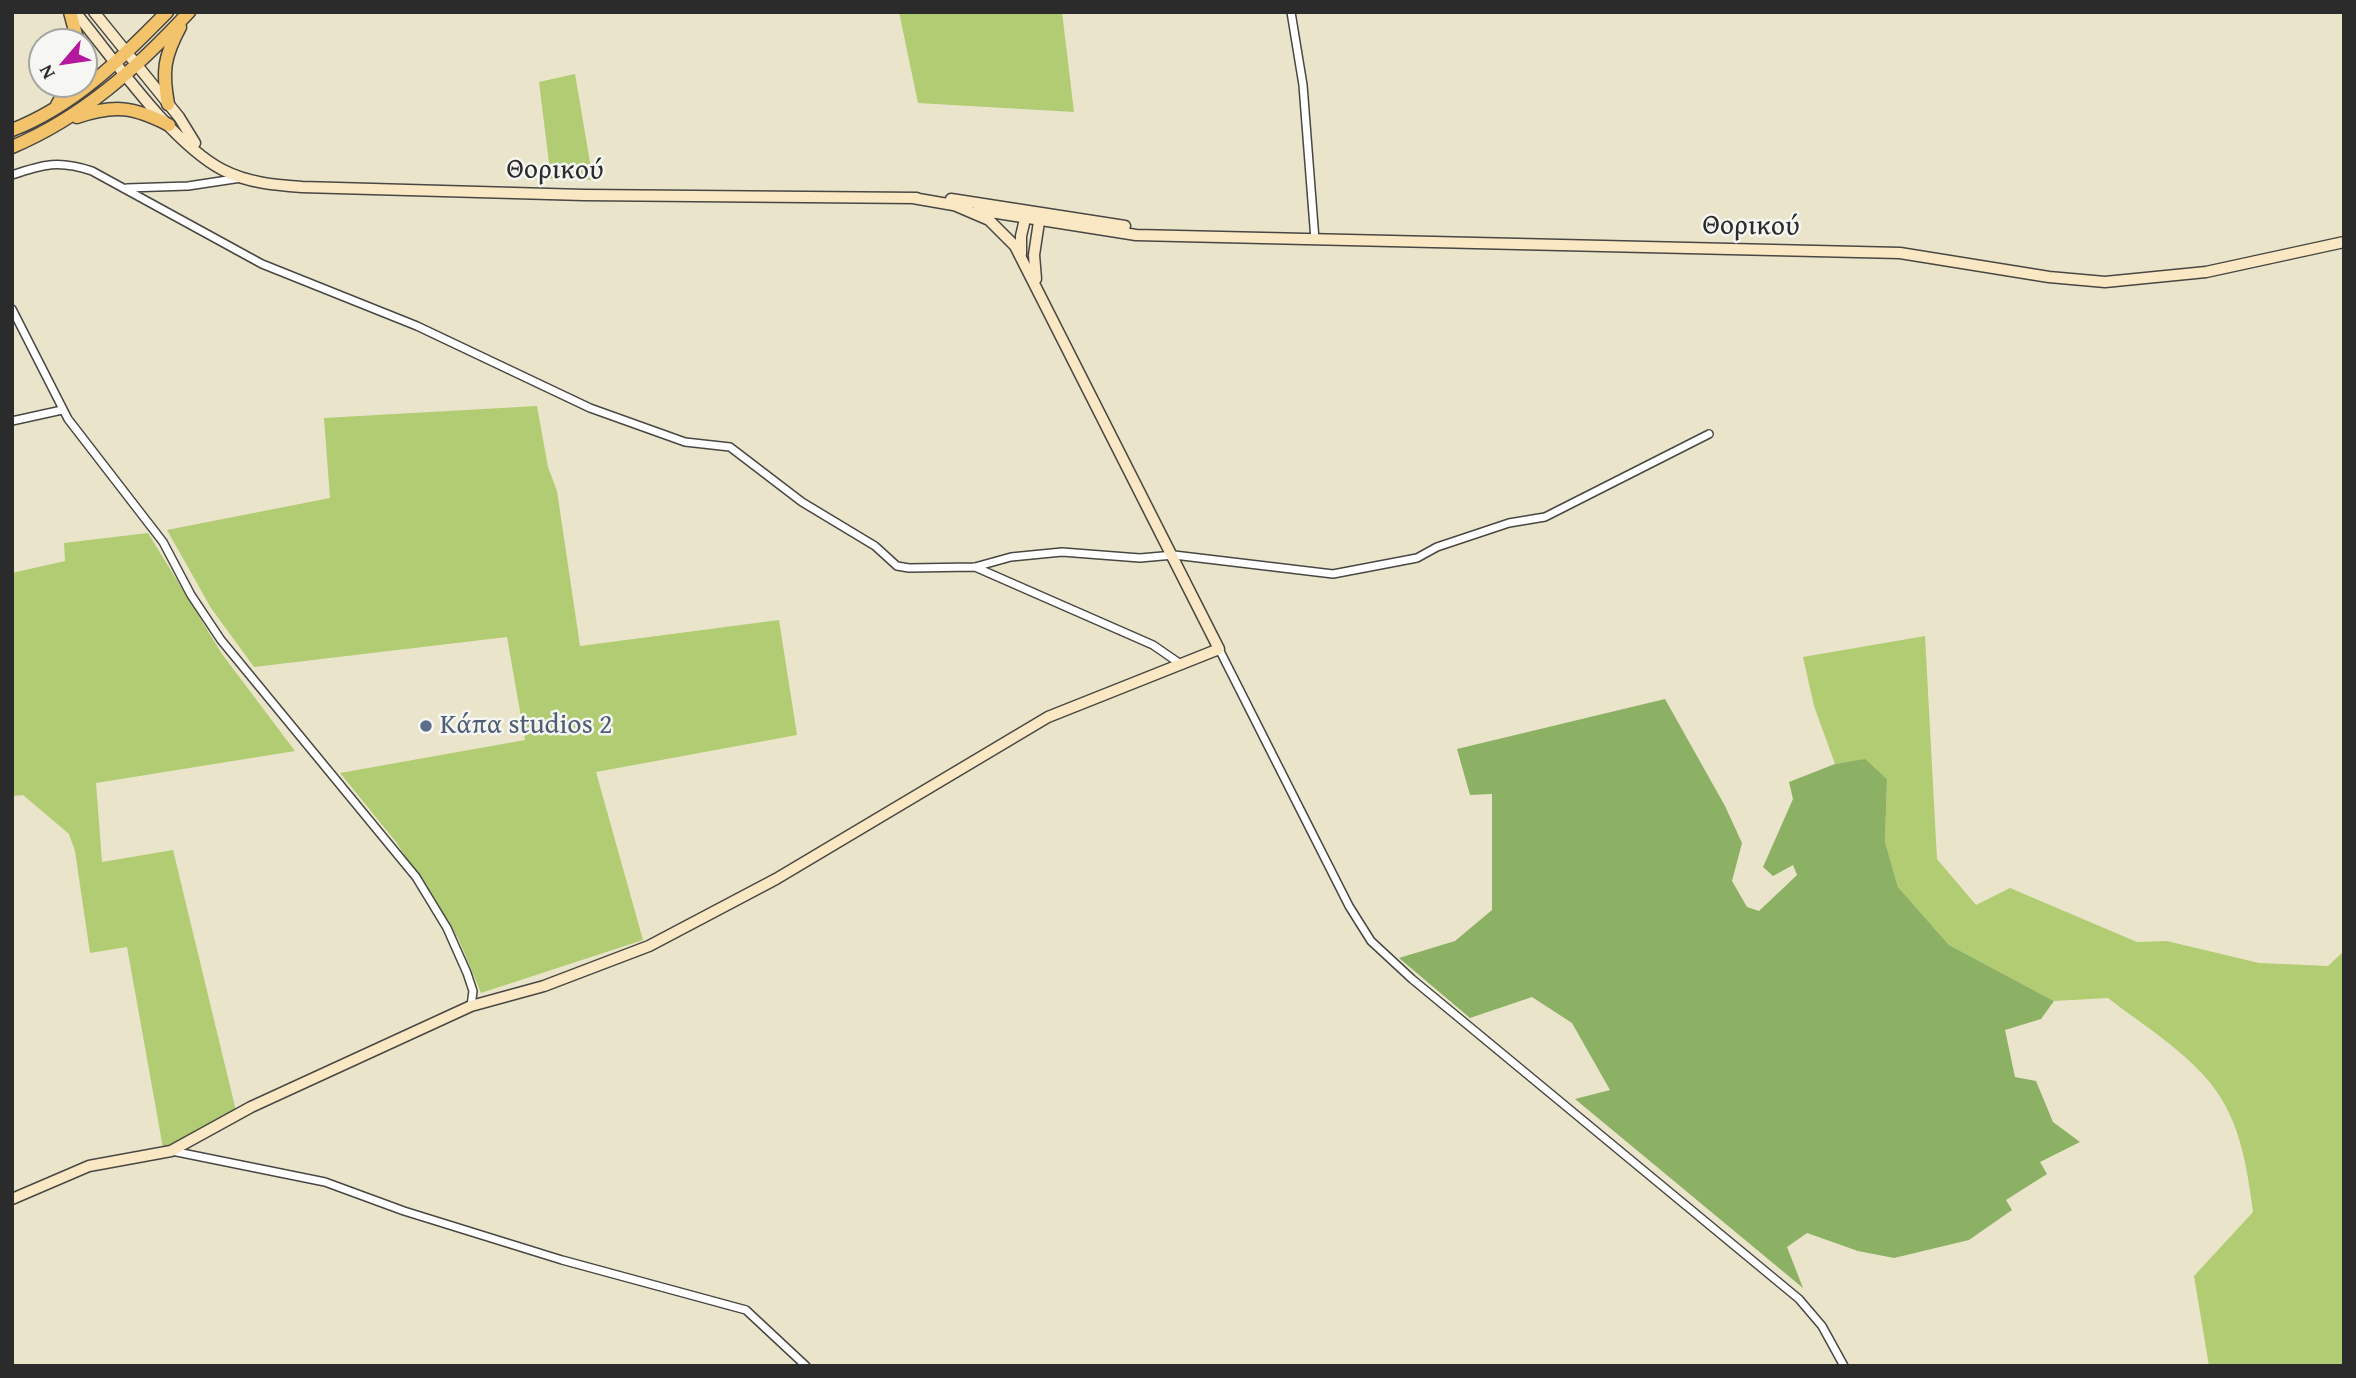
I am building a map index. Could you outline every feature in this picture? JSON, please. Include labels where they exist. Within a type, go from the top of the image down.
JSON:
[{"type":"highway","points":[[12,130],[54,110],[117,63],[167,12]]},
{"type":"highway","points":[[63,122],[127,75],[188,13]]},
{"type":"highway","points":[[168,103],[164,80],[165,58],[188,13]]},
{"type":"highway","points":[[54,110],[61,98]]},
{"type":"highway","points":[[12,147],[63,122],[103,109],[121,108],[144,112],[169,125]]},
{"type":"main road","name":"Θορικού","points":[[72,12],[169,125],[202,155],[222,170],[242,178],[274,185],[584,195],[913,198],[972,201],[1026,214]]},
{"type":"main road","name":"Θορικού","points":[[94,12],[168,103],[202,155]]},
{"type":"main road","name":"Θορικού","points":[[913,198],[1040,216],[1136,235],[1900,253],[2049,277],[2115,282],[2206,272],[2344,242]]},
{"type":"main road","points":[[12,1199],[89,1166],[171,1151],[251,1107],[471,1006],[544,986],[656,943],[776,879],[1048,718],[1219,649],[1039,288],[1005,234],[989,220],[954,205]]},
{"type":"main road","points":[[1024,263],[1020,245],[1026,214]]},
{"type":"main road","points":[[1039,288],[1034,255],[1040,216]]},
{"type":"street","points":[[1291,12],[1306,116],[1315,240]]},
{"type":"street","points":[[12,175],[41,165],[68,163],[125,188],[262,264],[417,326],[590,408],[685,442],[730,447],[802,502],[875,545],[897,566],[975,567],[1011,557],[1062,552],[1140,558],[1174,555],[1333,574],[1417,558],[1437,547],[1509,523],[1545,517],[1709,434]]},
{"type":"street","points":[[125,188],[188,186],[242,178]]},
{"type":"street","points":[[12,309],[62,410],[163,542],[191,595],[221,640],[416,877],[447,928],[467,973],[474,991],[471,1006]]},
{"type":"street","points":[[12,421],[62,410]]},
{"type":"street","points":[[975,567],[1153,645],[1183,665]]},
{"type":"street","points":[[1219,649],[1349,906],[1371,941],[1412,979],[1785,1286],[1822,1326],[1844,1366]]},
{"type":"street","points":[[171,1151],[325,1182],[404,1211],[562,1260],[746,1310],[806,1366]]},
{"type":"green space","points":[[899,12],[1062,12],[1074,112],[918,103]]},
{"type":"green space","points":[[575,74],[593,180],[551,179],[539,82]]},
{"type":"green space","points":[[537,406],[548,467],[557,491],[580,646],[779,620],[797,735],[596,772],[643,940],[481,993],[458,938],[396,842],[340,773],[525,740],[507,637],[254,667],[211,608],[167,530],[330,498],[324,418]]},
{"type":"green space","points":[[148,533],[222,654],[295,751],[96,783],[102,862],[173,850],[236,1111],[170,1148],[163,1148],[127,947],[90,953],[75,851],[69,834],[23,795],[13,796],[12,784],[12,573],[65,561],[64,543]]},
{"type":"green space","points":[[1925,636],[1937,859],[1976,905],[2010,888],[2137,942],[2167,941],[2259,963],[2328,966],[2344,951],[2344,1366],[2209,1366],[2194,1276],[2253,1212],[2239,1139],[2221,1098],[2184,1056],[2108,998],[2054,1001],[1949,945],[1898,887],[1885,842],[1887,779],[1865,760],[1835,764],[1814,706],[1803,657]]},
{"type":"green space","points":[[1665,699],[1725,806],[1742,843],[1732,881],[1747,907],[1759,911],[1797,875],[1793,865],[1773,876],[1763,867],[1793,799],[1789,782],[1835,764],[1865,759],[1887,779],[1885,842],[1898,887],[1949,945],[2054,1001],[2041,1019],[2005,1030],[2015,1077],[2036,1081],[2053,1122],[2080,1142],[2040,1162],[2047,1174],[2006,1200],[2012,1210],[1969,1240],[1894,1258],[1858,1251],[1807,1233],[1787,1247],[1803,1288],[1575,1099],[1610,1090],[1572,1023],[1532,997],[1470,1018],[1399,958],[1455,941],[1492,910],[1492,794],[1470,795],[1457,749]]},
{"type":"place","name":"Κάπα studios 2","points":[[426,726]]}]
